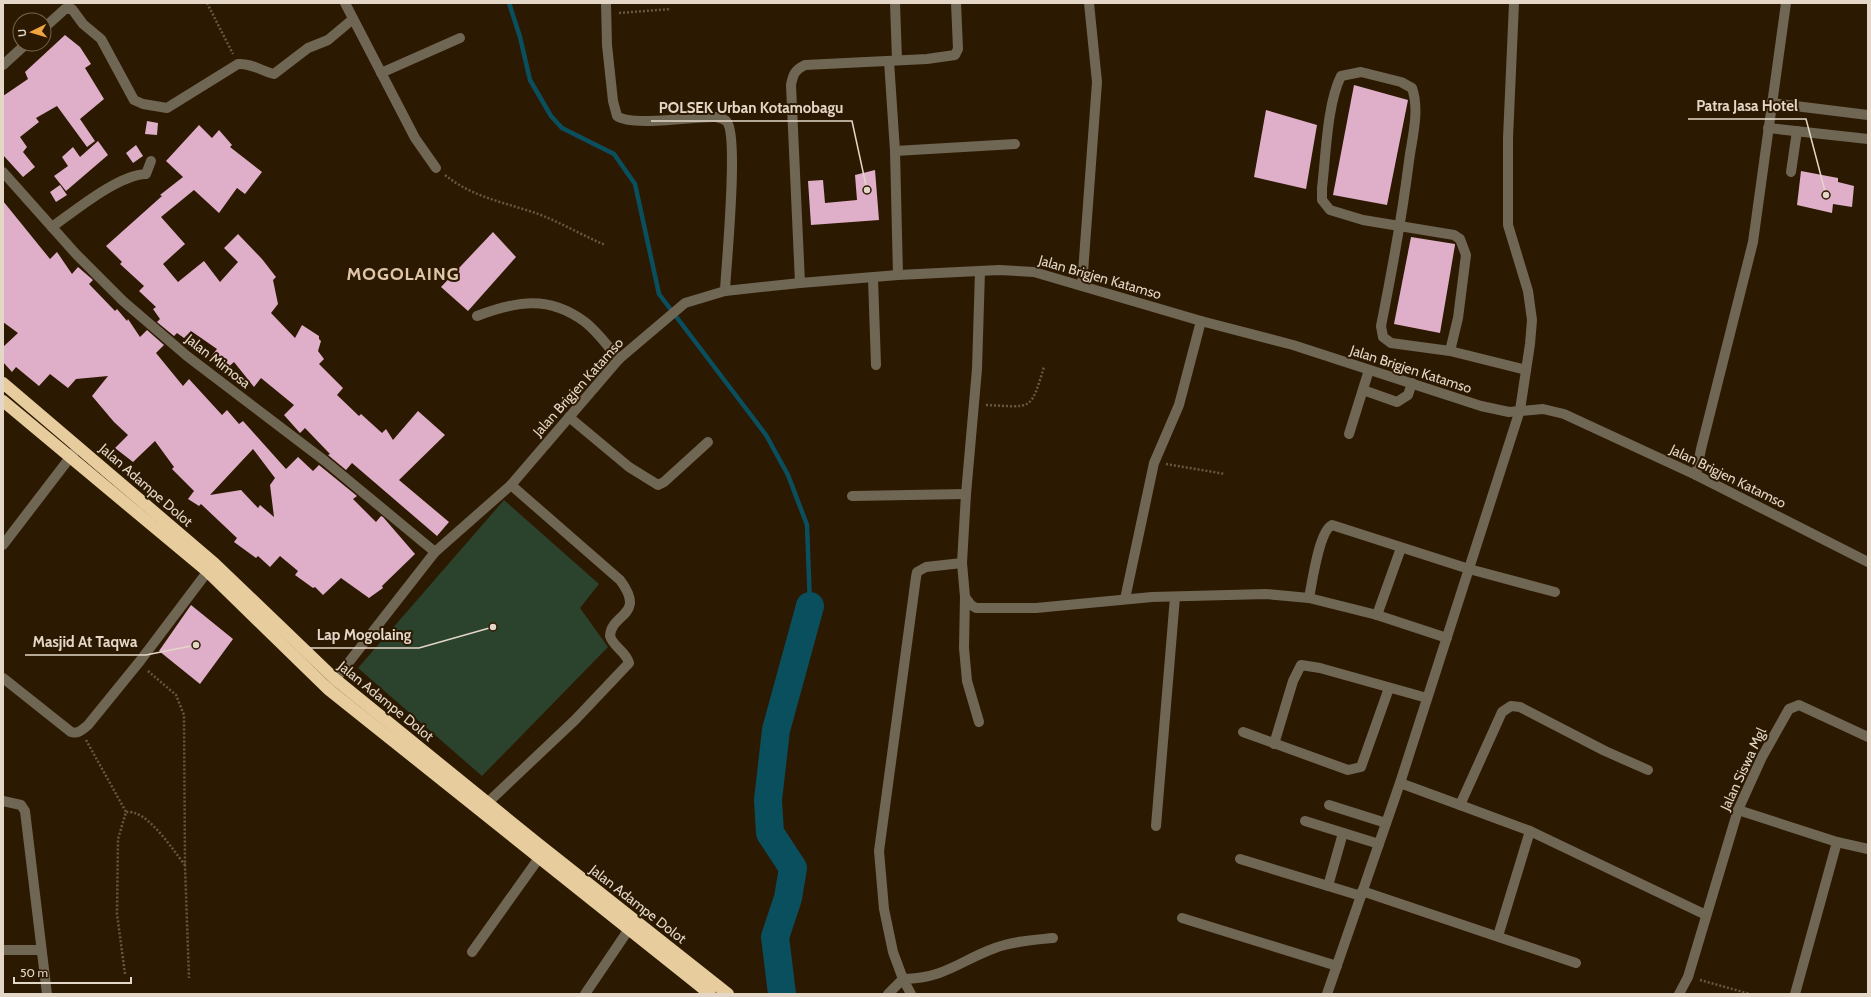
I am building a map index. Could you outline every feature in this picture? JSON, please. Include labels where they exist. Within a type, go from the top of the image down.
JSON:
[{"type":"highway","name":"Jalan Adampe Dolot","points":[[3,383],[78,446],[211,567],[332,684],[483,806],[728,994]]},
{"type":"highway","name":"Jalan Adampe Dolot","points":[[3,402],[211,567]]},
{"type":"highway","name":"Jalan Adampe Dolot","points":[[483,806],[538,858],[710,994]]},
{"type":"street","points":[[345,3],[415,138],[436,168]]},
{"type":"street","points":[[606,3],[607,45],[612,101],[617,116],[628,121],[710,117],[723,119],[728,122],[732,137],[732,162],[725,291]]},
{"type":"street","points":[[895,3],[893,61],[898,275]]},
{"type":"street","points":[[800,283],[792,115],[793,75],[798,68],[804,65],[927,59],[955,55],[958,49],[956,3]]},
{"type":"street","points":[[1082,286],[1097,82],[1089,3]]},
{"type":"street","points":[[1327,994],[1400,783],[1520,410],[1530,344],[1531,306],[1528,290],[1509,234],[1507,209],[1508,138],[1514,3]]},
{"type":"street","points":[[1696,475],[1701,449],[1753,242],[1786,3]]},
{"type":"street","points":[[52,21],[65,9],[72,9],[83,24],[101,39],[134,100],[143,104],[166,108],[238,64],[247,63],[259,70],[274,74],[308,48],[328,40],[353,19]]},
{"type":"street","points":[[381,73],[460,38]]},
{"type":"street","points":[[3,65],[17,52]]},
{"type":"street","points":[[1450,351],[1466,255],[1460,239],[1454,236],[1400,226],[1363,220],[1330,210],[1322,200],[1332,106],[1341,76],[1349,73],[1361,72],[1401,82],[1412,88],[1413,92],[1414,123],[1400,226],[1381,326],[1383,337],[1391,343],[1450,351],[1526,370]]},
{"type":"street","points":[[1772,104],[1868,115]]},
{"type":"street","points":[[1768,128],[1868,139]]},
{"type":"street","points":[[1791,172],[1796,131]]},
{"type":"street","points":[[895,151],[1015,144]]},
{"type":"street","points":[[52,227],[122,180],[136,174],[146,174],[151,161]]},
{"type":"street","name":"Jalan Mimosa","points":[[3,172],[76,254],[123,301],[187,356],[325,461],[435,552]]},
{"type":"street","name":"Jalan Brigjen Katamso","points":[[332,684],[435,552],[511,484],[619,359],[685,303],[725,291],[898,275],[999,270],[1034,272],[1201,321],[1293,345],[1481,406],[1509,412],[1543,409],[1553,411],[1607,433],[1696,475],[1868,562]]},
{"type":"street","points":[[979,722],[967,681],[964,648],[965,598],[962,563],[966,494],[977,369],[980,271]]},
{"type":"street","points":[[873,278],[876,365]]},
{"type":"street","points":[[477,316],[504,306],[530,302],[560,307],[586,323],[619,359]]},
{"type":"street","points":[[1125,599],[1154,463],[1179,405],[1201,321]]},
{"type":"street","points":[[1349,434],[1369,370]]},
{"type":"street","points":[[1363,390],[1397,402],[1408,395],[1412,383]]},
{"type":"street","points":[[569,417],[629,467],[658,485],[664,482],[708,442]]},
{"type":"street","points":[[3,544],[78,446]]},
{"type":"street","points":[[483,806],[575,720],[629,663],[627,654],[614,643],[610,636],[612,629],[628,611],[630,598],[629,591],[620,580],[511,484]]},
{"type":"street","points":[[852,496],[966,494]]},
{"type":"street","points":[[1309,598],[1322,538],[1332,525],[1469,569],[1555,592]]},
{"type":"street","points":[[1377,615],[1401,548]]},
{"type":"street","points":[[911,994],[893,952],[884,909],[880,851],[881,827],[910,632],[917,572],[920,569],[962,563]]},
{"type":"street","points":[[3,678],[71,732],[75,733],[81,731],[88,725],[140,661],[211,567]]},
{"type":"street","points":[[965,598],[976,608],[1005,609],[1036,608],[1125,599],[1252,594],[1309,598],[1377,615],[1447,638]]},
{"type":"street","points":[[1156,826],[1175,597]]},
{"type":"street","points":[[1274,744],[1293,681],[1301,665],[1320,668],[1427,698]]},
{"type":"street","points":[[1244,732],[1348,770],[1361,767],[1389,688]]},
{"type":"street","points":[[1460,805],[1502,712],[1511,706],[1520,707],[1605,751],[1648,770]]},
{"type":"street","name":"Jalan Siswa Mgl","points":[[1679,994],[1688,977],[1738,810],[1762,757],[1789,709],[1799,706],[1868,737]]},
{"type":"street","points":[[1400,783],[1530,831],[1706,915]]},
{"type":"street","points":[[3,801],[21,805],[24,811],[40,950],[47,994]]},
{"type":"street","points":[[1329,805],[1386,823]]},
{"type":"street","points":[[1738,810],[1837,842],[1868,849]]},
{"type":"street","points":[[1305,822],[1379,844]]},
{"type":"street","points":[[1498,936],[1530,831]]},
{"type":"street","points":[[1328,886],[1343,833]]},
{"type":"street","points":[[1795,994],[1837,842]]},
{"type":"street","points":[[472,952],[538,858]]},
{"type":"street","points":[[1240,859],[1328,886],[1362,893],[1576,962]]},
{"type":"street","points":[[1182,918],[1336,966]]},
{"type":"street","points":[[585,994],[628,929]]},
{"type":"street","points":[[888,994],[904,979],[921,979],[954,969],[995,948],[1012,943],[1053,938]]},
{"type":"street","points":[[3,950],[40,950]]},
{"type":"path","points":[[207,3],[238,64]]},
{"type":"path","points":[[606,14],[671,9]]},
{"type":"path","points":[[436,168],[452,180],[475,193],[507,206],[541,216],[605,245]]},
{"type":"path","points":[[974,405],[1021,407],[1028,404],[1034,399],[1044,367]]},
{"type":"path","points":[[1154,463],[1225,474]]},
{"type":"path","points":[[140,661],[151,673],[176,694],[184,715],[185,866],[189,978]]},
{"type":"path","points":[[81,731],[126,812],[118,839],[117,914],[125,974]]},
{"type":"path","points":[[126,812],[134,812],[143,817],[185,866]]},
{"type":"path","points":[[1688,977],[1750,994]]},
{"type":"green space","points":[[504,500],[599,584],[580,608],[608,647],[482,776],[358,668]]},
{"type":"building","points":[[65,35],[80,47],[91,64],[85,68],[104,99],[80,119],[95,141],[87,147],[57,106],[36,118],[39,122],[20,137],[27,147],[23,152],[35,167],[23,177],[3,155],[3,96],[28,79],[25,72],[47,52],[52,52],[52,47]]},
{"type":"building","points":[[1354,85],[1408,100],[1387,205],[1333,195]]},
{"type":"building","points":[[1266,110],[1317,125],[1306,189],[1254,177]]},
{"type":"building","points":[[147,121],[158,123],[157,135],[145,134]]},
{"type":"building","points":[[199,125],[212,138],[219,130],[232,145],[230,147],[262,172],[245,194],[237,188],[219,213],[194,190],[161,217],[185,244],[163,264],[178,282],[204,261],[220,282],[238,262],[224,248],[238,234],[262,259],[276,277],[273,280],[278,304],[271,313],[295,338],[302,325],[319,336],[321,341],[318,351],[324,359],[319,364],[343,388],[337,395],[359,416],[361,414],[382,433],[386,429],[393,440],[418,411],[445,435],[399,480],[449,522],[437,536],[352,463],[346,470],[328,455],[330,454],[305,428],[300,433],[284,415],[294,405],[261,378],[254,387],[234,362],[225,370],[209,359],[217,349],[191,331],[184,338],[177,333],[174,336],[157,322],[160,319],[153,309],[156,307],[139,291],[144,286],[120,264],[122,262],[106,246],[162,196],[160,195],[183,177],[166,161]]},
{"type":"building","points":[[98,141],[108,155],[66,191],[54,176],[68,166],[62,157],[73,147],[80,157]]},
{"type":"building","points":[[136,145],[143,156],[133,163],[126,153]]},
{"type":"building","points":[[875,170],[879,220],[811,225],[808,181],[823,180],[825,203],[857,200],[855,175]]},
{"type":"building","points":[[1801,171],[1838,178],[1838,182],[1854,186],[1852,207],[1833,204],[1832,213],[1797,205]]},
{"type":"building","points":[[60,185],[67,195],[56,202],[50,192]]},
{"type":"building","points":[[3,201],[50,259],[57,252],[72,274],[78,267],[93,280],[89,284],[115,311],[117,309],[127,321],[128,319],[140,337],[147,330],[164,345],[156,353],[183,386],[189,379],[222,415],[227,410],[239,424],[243,421],[286,469],[298,457],[313,471],[319,465],[357,496],[353,499],[376,522],[381,516],[383,517],[415,554],[382,586],[383,588],[369,598],[341,578],[323,595],[315,587],[313,588],[295,575],[298,571],[280,556],[270,567],[258,556],[256,558],[234,542],[237,538],[201,504],[199,506],[188,499],[194,491],[172,469],[174,467],[155,441],[133,462],[115,448],[128,435],[114,422],[92,396],[108,376],[76,379],[68,388],[50,374],[39,386],[16,367],[12,372],[3,362],[3,347],[18,333],[3,322]],"holes":[[[253,449],[275,478],[270,485],[274,517],[260,505],[258,508],[241,490],[210,495]]]},
{"type":"building","points":[[493,232],[516,257],[468,311],[441,287]]},
{"type":"building","points":[[1411,237],[1455,244],[1440,333],[1394,324]]},
{"type":"building","points":[[191,605],[233,639],[200,684],[159,651]]},
{"type":"waterway","points":[[509,3],[520,37],[530,80],[551,116],[562,128],[614,154],[635,184],[659,294],[766,435],[788,475],[807,525],[810,606]]},
{"type":"waterway","points":[[782,994],[775,937],[788,898],[793,868],[770,833],[768,800],[776,730],[810,606]]},
{"type":"place","name":"POLSEK Urban Kotamobagu","points":[[867,190]]},
{"type":"place","name":"Patra Jasa Hotel","points":[[1826,195]]},
{"type":"place","name":"Lap Mogolaing","points":[[493,627]]},
{"type":"place","name":"Masjid At Taqwa","points":[[196,645]]},
{"type":"district","name":"MOGOLAING","points":[[403,274]]}]
